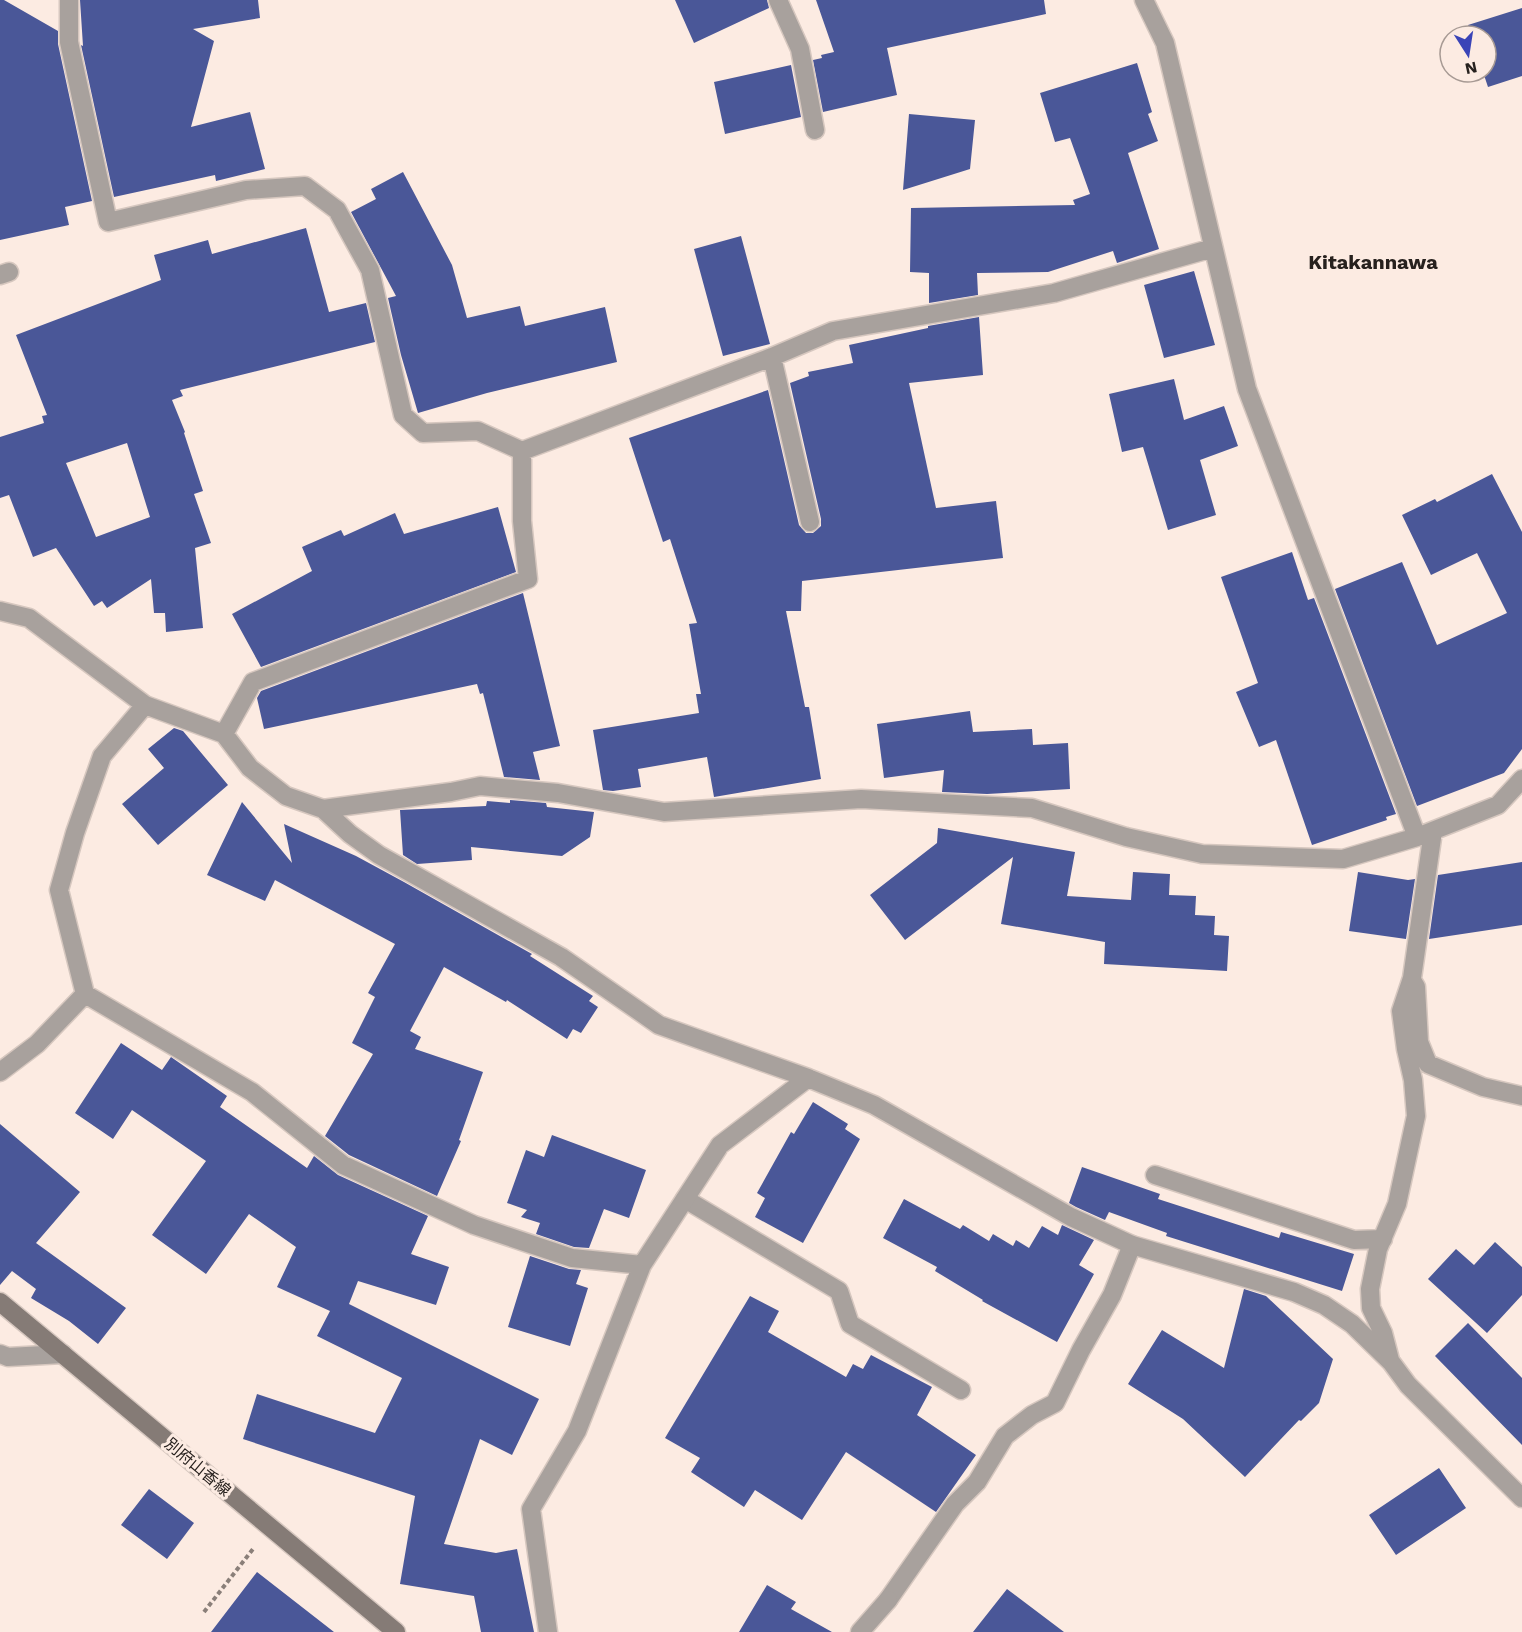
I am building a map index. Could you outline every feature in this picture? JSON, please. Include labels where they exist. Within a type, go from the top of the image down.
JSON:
[{"type":"main road","name":"別府山香線","points":[[0,1302],[396,1632]]},
{"type":"street","points":[[69,0],[69,42],[108,222],[246,190],[305,186],[337,210],[370,270],[404,415],[423,433],[478,431],[522,451],[772,357],[833,331],[1054,292],[1213,248]]},
{"type":"street","points":[[778,0],[800,49],[815,130]]},
{"type":"street","points":[[1144,0],[1165,43],[1246,389],[1425,834],[1412,978],[1401,1011],[1413,1080],[1416,1116],[1397,1204],[1378,1249],[1370,1289],[1371,1308],[1383,1333],[1391,1362]]},
{"type":"street","points":[[772,357],[810,522]]},
{"type":"street","points":[[224,734],[253,682],[528,579],[522,521],[522,451]]},
{"type":"street","points":[[0,610],[29,618],[145,705],[224,734],[250,768],[286,796],[324,808],[451,792],[480,786],[558,793],[664,812],[861,799],[1032,808],[1126,837],[1202,854],[1343,859],[1425,834],[1498,805],[1522,779]]},
{"type":"street","points":[[145,705],[102,756],[75,832],[59,890],[86,994],[252,1092],[343,1164],[485,1229],[572,1258],[642,1265]]},
{"type":"street","points":[[324,808],[350,834],[379,855],[561,957],[659,1025],[808,1078],[874,1105],[1071,1217],[1132,1245],[1294,1292],[1324,1305],[1352,1324],[1391,1362],[1408,1385],[1522,1498]]},
{"type":"street","points":[[1412,978],[1416,987],[1419,1042],[1428,1064],[1484,1087],[1522,1096]]},
{"type":"street","points":[[0,1072],[37,1044],[86,994]]},
{"type":"street","points":[[548,1632],[531,1509],[577,1431],[642,1265],[720,1145],[808,1078]]},
{"type":"street","points":[[1155,1175],[1354,1240],[1383,1239]]},
{"type":"street","points":[[685,1198],[839,1292],[850,1324],[961,1390]]},
{"type":"street","points":[[860,1632],[888,1600],[955,1504],[977,1482],[1005,1436],[1032,1415],[1055,1403],[1112,1295],[1132,1245]]},
{"type":"street","points":[[0,1354],[8,1357],[63,1354]]},
{"type":"path","points":[[204,1612],[270,1527]]},
{"type":"building","points":[[0,0],[4,0],[58,31],[58,44],[92,201],[65,207],[69,225],[0,240]]},
{"type":"building","points":[[80,0],[258,0],[260,18],[193,29],[214,41],[191,127],[250,112],[265,169],[216,181],[215,175],[114,197],[81,45],[83,46]]},
{"type":"building","points":[[675,0],[767,0],[769,8],[694,43]]},
{"type":"building","points":[[816,0],[1044,0],[1046,14],[887,48],[897,95],[823,112],[813,60],[822,58],[821,55],[834,52]]},
{"type":"building","points":[[1522,8],[1522,76],[1498,84],[1498,24],[1471,24]]},
{"type":"building","points":[[1137,63],[1152,112],[1148,114],[1158,141],[1128,153],[1159,249],[1117,263],[1113,251],[1048,272],[977,273],[978,295],[929,303],[929,273],[910,272],[911,208],[1075,205],[1073,200],[1090,194],[1070,138],[1055,142],[1040,93]]},
{"type":"building","points":[[791,65],[801,117],[725,134],[714,82]]},
{"type":"building","points":[[909,114],[975,120],[970,169],[903,190]]},
{"type":"building","points":[[403,172],[452,265],[467,318],[520,306],[525,326],[605,307],[617,362],[487,393],[418,413],[401,355],[388,298],[396,296],[351,212],[376,199],[371,189]]},
{"type":"building","points":[[306,228],[329,312],[366,303],[375,342],[180,390],[183,396],[172,400],[185,432],[203,491],[194,494],[211,543],[195,548],[203,628],[166,632],[165,613],[154,613],[151,579],[107,608],[102,601],[94,606],[56,548],[33,557],[9,495],[0,498],[0,437],[44,423],[42,416],[47,415],[16,335],[161,280],[154,255],[208,240],[212,254]],"holes":[[[127,443],[150,517],[96,537],[66,463]]]},
{"type":"building","points":[[741,236],[770,344],[723,356],[694,249]]},
{"type":"building","points":[[1194,271],[1215,345],[1164,358],[1144,285]]},
{"type":"building","points":[[979,317],[983,375],[909,383],[936,508],[996,501],[1003,558],[802,581],[801,611],[786,611],[805,707],[809,707],[821,779],[714,797],[707,757],[638,769],[641,787],[603,790],[593,730],[699,713],[696,694],[701,694],[689,624],[697,623],[670,539],[663,542],[629,438],[768,390],[799,525],[806,533],[813,533],[821,526],[821,519],[790,383],[809,376],[808,372],[853,363],[849,345],[928,328],[928,326]]},
{"type":"building","points":[[1174,379],[1184,420],[1224,406],[1238,446],[1200,460],[1216,515],[1168,530],[1143,447],[1122,452],[1109,394]]},
{"type":"building","points":[[1492,474],[1522,532],[1522,749],[1504,773],[1417,806],[1335,589],[1402,562],[1437,645],[1507,613],[1477,553],[1431,575],[1402,515],[1435,499],[1437,502]]},
{"type":"building","points":[[498,507],[516,572],[261,667],[232,614],[312,571],[302,547],[341,530],[344,536],[395,513],[404,534]]},
{"type":"building","points":[[1292,552],[1308,600],[1314,598],[1396,814],[1386,817],[1387,820],[1312,845],[1276,740],[1259,747],[1236,692],[1258,683],[1221,577]]},
{"type":"building","points":[[523,593],[560,746],[533,752],[540,780],[504,777],[483,693],[480,694],[477,684],[264,729],[257,698],[261,691]]},
{"type":"building","points":[[970,711],[973,732],[1032,729],[1033,745],[1068,743],[1070,789],[987,794],[942,792],[944,770],[884,778],[877,724]]},
{"type":"building","points":[[174,728],[183,731],[228,785],[158,845],[122,804],[164,768],[148,749]]},
{"type":"building","points":[[510,800],[546,803],[547,807],[594,812],[590,837],[562,856],[471,847],[472,860],[417,864],[403,855],[400,810],[486,806],[487,801],[510,803]]},
{"type":"building","points":[[242,802],[292,863],[284,824],[356,856],[404,882],[532,954],[530,956],[593,996],[589,1001],[598,1007],[581,1033],[573,1029],[567,1039],[507,1000],[506,1002],[444,967],[410,1031],[421,1037],[415,1049],[483,1072],[459,1140],[461,1141],[437,1196],[349,1155],[325,1136],[373,1054],[352,1043],[375,997],[368,993],[395,944],[275,880],[265,901],[207,875]]},
{"type":"building","points":[[938,828],[1075,852],[1067,896],[1131,900],[1133,872],[1170,874],[1169,895],[1196,896],[1195,915],[1215,916],[1214,935],[1229,936],[1227,971],[1104,964],[1105,942],[1001,924],[1013,857],[905,940],[870,895],[937,843]]},
{"type":"building","points":[[1522,862],[1522,925],[1429,939],[1438,875]]},
{"type":"building","points":[[1358,872],[1408,880],[1415,879],[1406,939],[1349,931]]},
{"type":"building","points":[[121,1043],[162,1070],[171,1057],[227,1096],[220,1107],[307,1168],[314,1156],[338,1175],[428,1216],[411,1254],[449,1267],[436,1305],[358,1281],[349,1304],[539,1399],[512,1455],[480,1439],[444,1544],[496,1553],[517,1549],[534,1632],[481,1632],[474,1596],[400,1584],[415,1496],[243,1439],[257,1394],[375,1433],[402,1378],[317,1336],[330,1311],[277,1287],[296,1247],[249,1214],[206,1274],[152,1235],[206,1161],[132,1110],[113,1139],[75,1113]]},
{"type":"building","points":[[813,1102],[848,1124],[845,1129],[860,1139],[803,1243],[755,1217],[765,1198],[757,1193],[791,1132],[794,1134]]},
{"type":"building","points":[[0,1124],[80,1192],[36,1243],[126,1308],[98,1344],[69,1321],[31,1298],[36,1289],[12,1271],[0,1285]]},
{"type":"building","points":[[552,1135],[646,1170],[629,1218],[604,1209],[589,1248],[574,1247],[536,1234],[540,1223],[521,1217],[527,1210],[507,1203],[526,1150],[544,1157]]},
{"type":"building","points":[[1082,1167],[1160,1194],[1158,1199],[1279,1238],[1281,1232],[1354,1254],[1342,1291],[1166,1236],[1167,1233],[1109,1212],[1105,1220],[1076,1207],[1069,1203]]},
{"type":"building","points":[[904,1199],[960,1229],[963,1225],[989,1241],[993,1234],[1013,1246],[1016,1240],[1029,1248],[1042,1226],[1058,1235],[1062,1225],[1094,1240],[1079,1265],[1094,1274],[1057,1342],[982,1301],[935,1271],[937,1267],[883,1238]]},
{"type":"building","points":[[1495,1242],[1522,1267],[1522,1295],[1487,1333],[1428,1279],[1456,1249],[1474,1265]]},
{"type":"building","points":[[530,1256],[569,1269],[581,1270],[576,1284],[588,1288],[570,1346],[508,1327]]},
{"type":"building","points":[[1244,1289],[1266,1296],[1333,1359],[1319,1403],[1301,1421],[1299,1420],[1245,1477],[1183,1419],[1128,1384],[1162,1330],[1224,1368]]},
{"type":"building","points":[[750,1296],[779,1311],[768,1332],[846,1377],[853,1364],[863,1369],[871,1355],[932,1387],[917,1415],[976,1455],[936,1512],[846,1452],[802,1520],[755,1490],[744,1507],[691,1472],[700,1458],[665,1438]]},
{"type":"building","points":[[1468,1323],[1522,1378],[1522,1445],[1435,1356]]},
{"type":"building","points":[[1439,1468],[1466,1508],[1396,1555],[1369,1515]]},
{"type":"building","points":[[149,1489],[194,1523],[167,1559],[121,1525]]},
{"type":"building","points":[[257,1572],[334,1632],[211,1632]]},
{"type":"building","points":[[767,1585],[796,1602],[791,1609],[832,1632],[739,1632]]},
{"type":"building","points":[[1007,1589],[1064,1632],[973,1632]]},
{"type":"district","name":"Kitakannawa","points":[[1373,262]]}]
